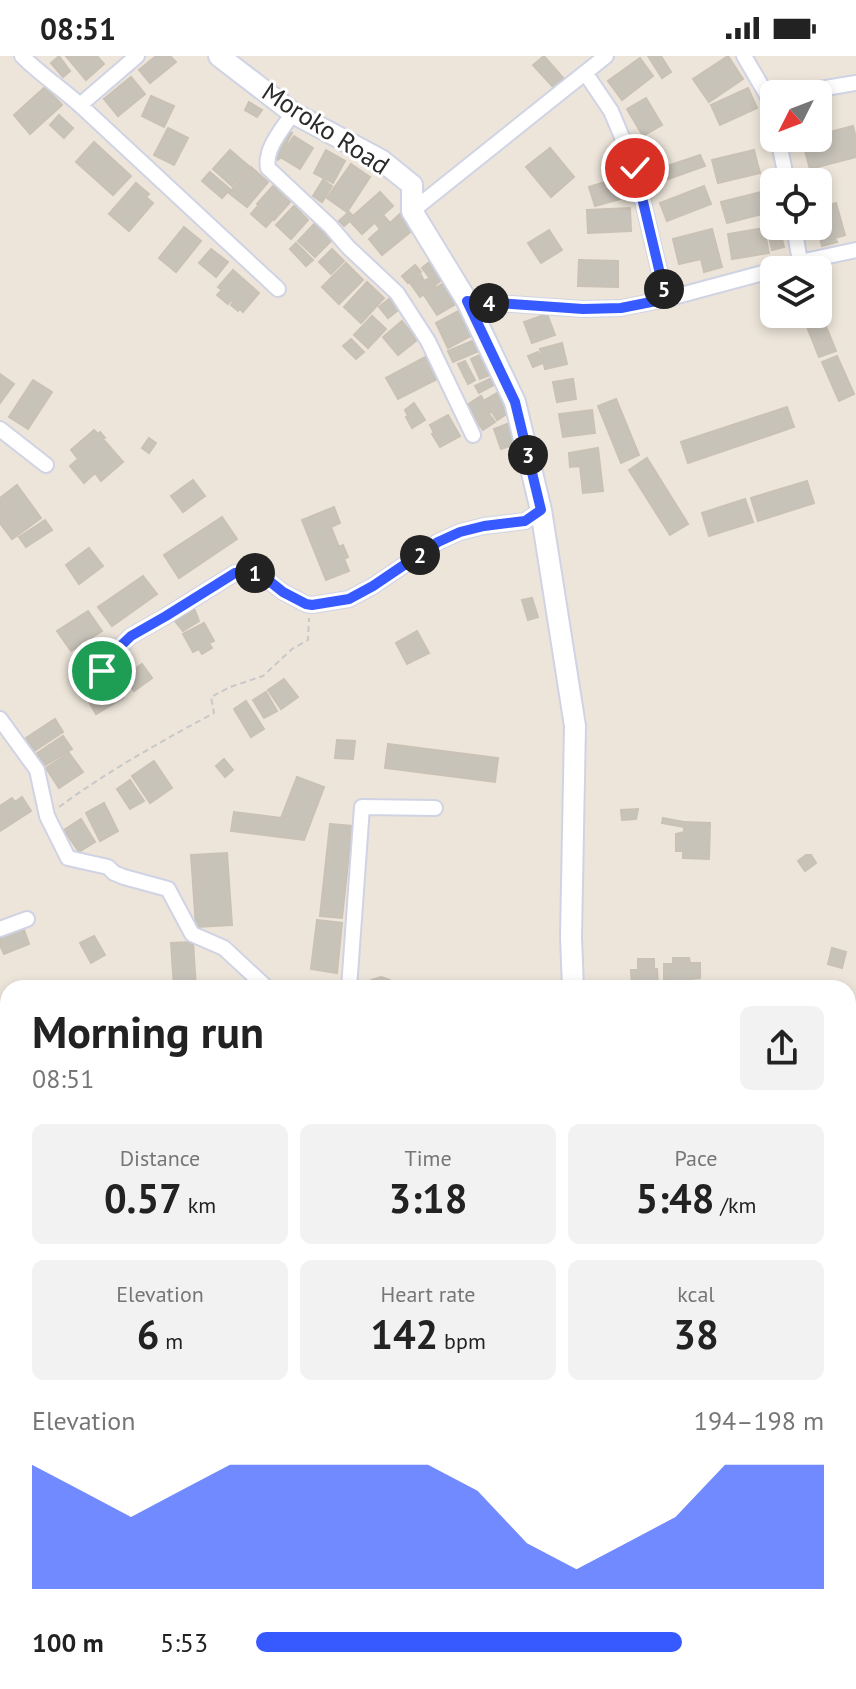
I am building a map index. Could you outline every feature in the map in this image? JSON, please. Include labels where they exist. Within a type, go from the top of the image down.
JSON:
[{"type":"street","points":[[22,56],[57,84],[278,289]]},
{"type":"street","points":[[80,105],[137,56]]},
{"type":"street","name":"Moroko Road","points":[[219,56],[293,113],[381,160],[412,185],[412,211]]},
{"type":"street","points":[[573,980],[575,726],[541,510],[515,402],[467,301],[412,211],[606,56]]},
{"type":"street","points":[[744,56],[760,80]]},
{"type":"street","points":[[586,74],[611,111],[635,168],[666,299]]},
{"type":"street","points":[[832,87],[856,83]]},
{"type":"street","points":[[293,113],[271,147],[266,161],[268,168],[397,293],[428,341],[473,435]]},
{"type":"street","points":[[828,256],[856,250]]},
{"type":"street","points":[[467,301],[583,309],[621,308],[760,274]]},
{"type":"street","points":[[0,429],[46,465]]},
{"type":"street","points":[[102,671],[108,658],[131,636],[235,573],[251,571],[263,576],[283,592],[306,604],[349,599],[438,542],[484,526],[525,521],[541,510]]},
{"type":"street","points":[[0,719],[37,770],[47,816],[68,858],[108,867],[124,877],[168,889],[192,934],[224,948],[258,980]]},
{"type":"street","points":[[350,980],[362,807],[435,808]]},
{"type":"street","points":[[0,929],[27,919]]},
{"type":"path","points":[[47,816],[134,756],[214,713],[211,697],[271,670],[292,649],[308,640],[312,605]]},
{"type":"building","points":[[59,56],[70,71],[63,77],[51,63]]},
{"type":"building","points":[[66,56],[97,56],[104,64],[86,80]]},
{"type":"building","points":[[156,56],[170,56],[176,62],[150,83],[139,70]]},
{"type":"building","points":[[544,56],[564,79],[554,88],[533,65]]},
{"type":"building","points":[[648,56],[661,56],[671,72],[662,78]]},
{"type":"building","points":[[728,56],[743,79],[709,102],[693,79]]},
{"type":"building","points":[[640,58],[653,76],[622,100],[608,81]]},
{"type":"building","points":[[131,77],[145,94],[118,116],[104,99]]},
{"type":"building","points":[[45,87],[62,105],[30,134],[14,115]]},
{"type":"building","points":[[748,88],[757,108],[720,125],[711,105]]},
{"type":"building","points":[[151,96],[174,106],[164,127],[142,116]]},
{"type":"building","points":[[646,98],[662,125],[643,136],[627,109]]},
{"type":"building","points":[[249,102],[262,110],[257,117],[245,110]]},
{"type":"building","points":[[59,115],[73,128],[64,138],[50,125]]},
{"type":"building","points":[[853,126],[856,157],[810,168],[805,152],[832,152],[832,131]]},
{"type":"building","points":[[168,128],[188,138],[174,165],[154,155]]},
{"type":"building","points":[[285,129],[292,133],[286,144],[294,136],[313,148],[300,169],[280,157],[278,160],[270,155]]},
{"type":"building","points":[[94,142],[131,176],[113,195],[76,162]]},
{"type":"building","points":[[550,148],[574,177],[551,197],[526,167]]},
{"type":"building","points":[[230,150],[249,166],[232,186],[213,169]]},
{"type":"building","points":[[326,150],[345,161],[333,183],[314,173]]},
{"type":"building","points":[[754,150],[760,173],[718,183],[712,160]]},
{"type":"building","points":[[700,155],[705,166],[663,181],[658,169]]},
{"type":"building","points":[[351,164],[370,177],[347,212],[327,198]]},
{"type":"building","points":[[251,167],[268,182],[247,207],[229,193]]},
{"type":"building","points":[[210,172],[230,189],[222,198],[202,181]]},
{"type":"building","points":[[621,177],[627,197],[595,206],[589,187]]},
{"type":"building","points":[[323,180],[332,186],[322,202],[313,196]]},
{"type":"building","points":[[136,183],[149,194],[146,197],[153,203],[129,231],[109,214]]},
{"type":"building","points":[[273,186],[290,202],[274,220],[257,204]]},
{"type":"building","points":[[704,186],[711,204],[667,221],[660,203]]},
{"type":"building","points":[[380,192],[393,206],[362,234],[350,221],[344,226],[339,221],[349,212],[353,216]]},
{"type":"building","points":[[760,192],[760,215],[727,223],[721,202]]},
{"type":"building","points":[[836,203],[845,235],[835,238],[837,242],[822,246],[820,240],[832,240],[832,204]]},
{"type":"building","points":[[294,206],[308,220],[291,239],[276,225]]},
{"type":"building","points":[[257,207],[272,220],[266,227],[251,214]]},
{"type":"building","points":[[630,208],[631,231],[588,233],[587,210]]},
{"type":"building","points":[[401,213],[414,229],[382,255],[369,239],[380,229],[375,223],[384,216],[390,223]]},
{"type":"building","points":[[317,221],[334,238],[315,257],[298,241]]},
{"type":"building","points":[[184,227],[201,241],[176,272],[159,258]]},
{"type":"building","points":[[712,229],[722,267],[704,272],[701,259],[679,264],[673,239]]},
{"type":"building","points":[[760,229],[760,240],[766,240],[769,253],[732,259],[728,234]]},
{"type":"building","points":[[549,230],[562,250],[541,263],[528,243]]},
{"type":"building","points":[[770,240],[782,240],[784,247],[772,250]]},
{"type":"building","points":[[296,243],[313,260],[306,266],[290,249]]},
{"type":"building","points":[[211,249],[228,262],[216,277],[199,263]]},
{"type":"building","points":[[332,249],[344,261],[331,274],[319,262]]},
{"type":"building","points":[[437,256],[450,273],[435,285],[422,268]]},
{"type":"building","points":[[579,260],[618,261],[618,287],[578,286]]},
{"type":"building","points":[[346,263],[363,280],[339,304],[322,287]]},
{"type":"building","points":[[415,265],[421,272],[408,283],[402,276]]},
{"type":"building","points":[[233,270],[259,293],[243,312],[231,305],[231,300],[228,304],[217,295],[222,290],[218,287]]},
{"type":"building","points":[[421,275],[424,281],[429,278],[435,287],[420,297],[410,283]]},
{"type":"building","points":[[455,276],[468,297],[437,315],[424,295]]},
{"type":"building","points":[[367,282],[384,298],[361,323],[344,307]]},
{"type":"building","points":[[393,296],[402,307],[388,318],[379,307]]},
{"type":"building","points":[[462,309],[476,333],[448,348],[436,323]]},
{"type":"building","points":[[547,314],[555,335],[532,343],[524,322]]},
{"type":"building","points":[[372,316],[386,329],[368,348],[354,335]]},
{"type":"building","points":[[402,321],[417,340],[398,355],[383,337]]},
{"type":"building","points":[[808,328],[827,328],[836,351],[819,357]]},
{"type":"building","points":[[482,337],[484,349],[453,362],[448,351]]},
{"type":"building","points":[[351,339],[364,352],[356,359],[343,346]]},
{"type":"building","points":[[562,343],[567,364],[545,369],[540,349]]},
{"type":"building","points":[[493,349],[502,370],[480,379],[471,359]]},
{"type":"building","points":[[538,352],[543,363],[533,367],[528,356]]},
{"type":"building","points":[[427,356],[439,378],[398,399],[386,378]]},
{"type":"building","points":[[837,356],[854,394],[839,401],[822,362]]},
{"type":"building","points":[[465,361],[475,380],[468,384],[458,364]]},
{"type":"building","points":[[502,373],[505,379],[479,393],[475,386]]},
{"type":"building","points":[[0,374],[14,384],[0,403]]},
{"type":"building","points":[[573,379],[576,399],[557,402],[553,382]]},
{"type":"building","points":[[33,380],[52,392],[28,429],[9,417]]},
{"type":"building","points":[[507,387],[519,406],[497,420],[485,400]]},
{"type":"building","points":[[481,396],[491,412],[477,421],[467,405]]},
{"type":"building","points":[[616,399],[639,455],[621,463],[598,406]]},
{"type":"building","points":[[414,403],[425,420],[412,428],[405,410]]},
{"type":"building","points":[[787,407],[794,427],[688,463],[681,442]]},
{"type":"building","points":[[592,410],[595,433],[563,437],[559,414]]},
{"type":"building","points":[[448,415],[460,436],[440,447],[430,425]]},
{"type":"building","points":[[490,415],[495,422],[483,430],[478,423]]},
{"type":"building","points":[[523,418],[530,439],[501,449],[494,429]]},
{"type":"building","points":[[94,430],[98,434],[100,432],[123,462],[101,481],[95,473],[84,483],[70,466],[78,459],[71,450]]},
{"type":"building","points":[[149,438],[156,443],[149,453],[142,448]]},
{"type":"building","points":[[598,448],[603,491],[583,493],[580,466],[570,467],[569,453]]},
{"type":"building","points":[[647,458],[688,524],[670,535],[629,470]]},
{"type":"building","points":[[193,480],[205,496],[183,512],[171,496]]},
{"type":"building","points":[[807,481],[814,503],[758,521],[751,498]]},
{"type":"building","points":[[17,485],[41,518],[12,539],[0,523],[0,498]]},
{"type":"building","points":[[745,499],[753,522],[709,536],[702,513]]},
{"type":"building","points":[[334,507],[340,523],[331,527],[339,547],[343,545],[348,557],[344,559],[349,571],[326,580],[302,520]]},
{"type":"building","points":[[222,517],[237,539],[179,578],[164,555]]},
{"type":"building","points":[[45,520],[52,530],[26,547],[19,537]]},
{"type":"building","points":[[89,548],[103,566],[79,584],[66,565]]},
{"type":"building","points":[[143,576],[157,594],[112,626],[98,607]]},
{"type":"building","points":[[532,598],[538,617],[528,620],[522,600]]},
{"type":"building","points":[[194,608],[199,621],[183,631],[174,620]]},
{"type":"building","points":[[88,611],[102,631],[71,651],[57,631]]},
{"type":"building","points":[[204,623],[214,641],[209,643],[212,648],[202,654],[199,649],[193,652],[183,634]]},
{"type":"building","points":[[417,631],[429,653],[407,664],[396,643]]},
{"type":"building","points":[[142,664],[152,678],[134,691],[124,677]]},
{"type":"building","points":[[284,679],[298,697],[281,709],[268,690]]},
{"type":"building","points":[[115,685],[123,698],[96,714],[88,700]]},
{"type":"building","points":[[266,692],[277,711],[264,718],[253,700]]},
{"type":"building","points":[[246,701],[264,729],[251,737],[234,709]]},
{"type":"building","points":[[55,719],[63,732],[34,751],[26,738]]},
{"type":"building","points":[[63,736],[72,749],[44,766],[36,754]]},
{"type":"building","points":[[337,740],[355,741],[353,759],[335,758]]},
{"type":"building","points":[[388,744],[498,758],[495,782],[385,768]]},
{"type":"building","points":[[69,753],[83,772],[59,788],[46,768]]},
{"type":"building","points":[[224,759],[233,770],[225,777],[216,766]]},
{"type":"building","points":[[154,761],[172,788],[150,803],[132,776]]},
{"type":"building","points":[[297,777],[324,787],[304,840],[231,831],[234,812],[281,818]]},
{"type":"building","points":[[130,780],[144,801],[130,809],[117,789]]},
{"type":"building","points":[[22,797],[31,811],[0,831],[0,806],[12,798],[15,802]]},
{"type":"building","points":[[104,803],[118,831],[100,841],[86,813]]},
{"type":"building","points":[[638,809],[636,819],[622,820],[621,810]]},
{"type":"building","points":[[663,818],[684,822],[684,827],[662,823]]},
{"type":"building","points":[[81,819],[95,842],[79,852],[64,830]]},
{"type":"building","points":[[684,822],[710,823],[709,859],[683,858],[683,851],[676,851],[676,834],[684,832]]},
{"type":"building","points":[[330,824],[352,826],[342,918],[320,916]]},
{"type":"building","points":[[227,853],[232,925],[196,927],[191,855]]},
{"type":"building","points":[[811,855],[816,863],[805,871],[798,861]]},
{"type":"building","points":[[317,920],[342,923],[337,973],[311,969]]},
{"type":"building","points":[[23,927],[29,944],[4,954],[0,937]]},
{"type":"building","points":[[94,936],[105,955],[91,963],[80,943]]},
{"type":"building","points":[[193,942],[195,980],[173,980],[171,943]]},
{"type":"building","points":[[832,948],[846,952],[842,968],[828,964]]},
{"type":"building","points":[[673,958],[689,958],[690,963],[700,963],[700,978],[664,980],[664,964],[673,964]]},
{"type":"building","points":[[638,959],[654,959],[658,980],[632,980],[631,970],[638,970]]},
{"type":"route","points":[[102,671],[108,658],[131,636],[235,573],[251,571],[263,576],[283,592],[306,604],[349,599],[438,542],[484,526],[525,521],[541,510],[515,402],[467,301],[583,309],[621,308],[666,299],[635,168]]}]
